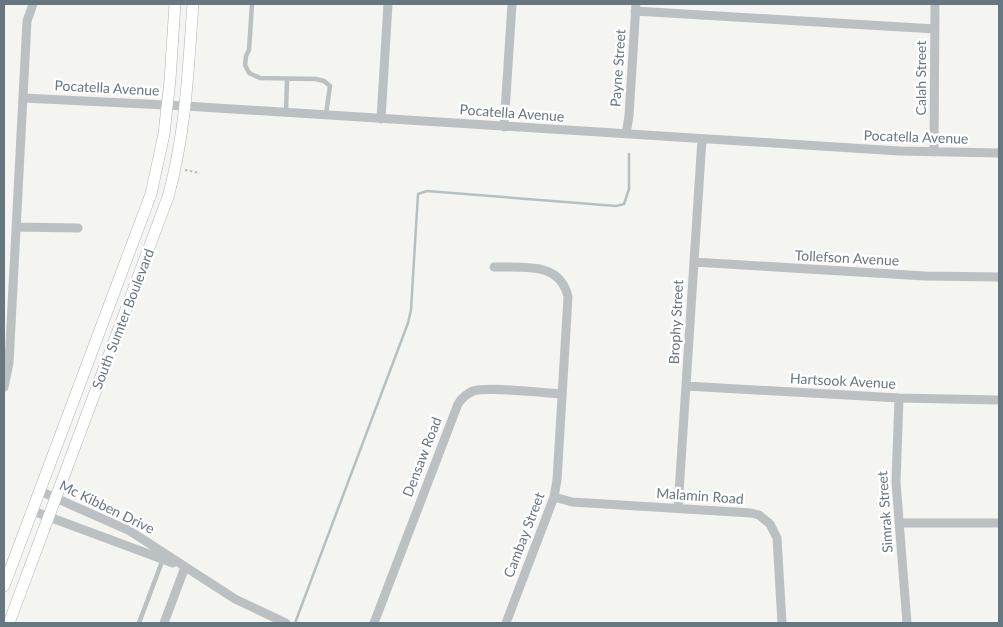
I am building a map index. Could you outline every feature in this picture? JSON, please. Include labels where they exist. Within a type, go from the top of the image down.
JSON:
[{"type":"main road","name":"South Sumter Boulevard","points":[[4,586],[151,194],[164,134],[168,105],[175,4]]},
{"type":"main road","name":"South Sumter Boulevard","points":[[7,622],[49,517],[157,228],[176,167],[186,106],[192,4]]},
{"type":"street","points":[[4,387],[9,363],[27,21],[33,4]]},
{"type":"street","points":[[381,119],[388,4]]},
{"type":"street","points":[[504,127],[512,4]]},
{"type":"street","name":"Calah Street","points":[[934,152],[935,4]]},
{"type":"street","points":[[636,8],[935,29]]},
{"type":"street","name":"Payne Street","points":[[626,134],[636,8]]},
{"type":"street","name":"Pocatella Avenue","points":[[23,98],[186,106],[702,139],[934,152],[999,153]]},
{"type":"street","name":"Brophy Street","points":[[678,508],[702,139]]},
{"type":"street","points":[[16,227],[78,228]]},
{"type":"street","name":"Tollefson Avenue","points":[[694,262],[925,276],[999,276]]},
{"type":"street","name":"Cambay Street","points":[[494,266],[544,270],[554,274],[562,280],[568,297],[557,480],[554,497],[506,623]]},
{"type":"street","name":"Hartsook Avenue","points":[[686,386],[899,398],[999,400]]},
{"type":"street","name":"Densaw Road","points":[[374,623],[458,404],[469,393],[483,390],[562,394]]},
{"type":"street","name":"Simrak Street","points":[[899,398],[896,468],[907,623]]},
{"type":"street","name":"Mc Kibben Drive","points":[[40,491],[130,530],[185,568],[235,599],[286,623]]},
{"type":"street","name":"Malamin Road","points":[[554,497],[572,502],[752,513],[759,515],[770,524],[776,538],[782,623]]},
{"type":"street","name":"Mc Kibben Drive","points":[[33,511],[185,568]]},
{"type":"street","points":[[899,523],[999,523]]},
{"type":"street","points":[[164,623],[185,568]]},
{"type":"lane","points":[[252,4],[249,50],[245,60],[247,69],[254,77],[260,78],[316,79],[324,81],[330,86],[326,116]]},
{"type":"lane","points":[[286,113],[287,79]]},
{"type":"lane","points":[[139,623],[163,559]]},
{"type":"path","points":[[176,167],[200,173]]},
{"type":"waterway","points":[[295,623],[408,323],[411,310],[418,194],[427,191],[616,206],[624,204],[629,189],[629,154]]}]
